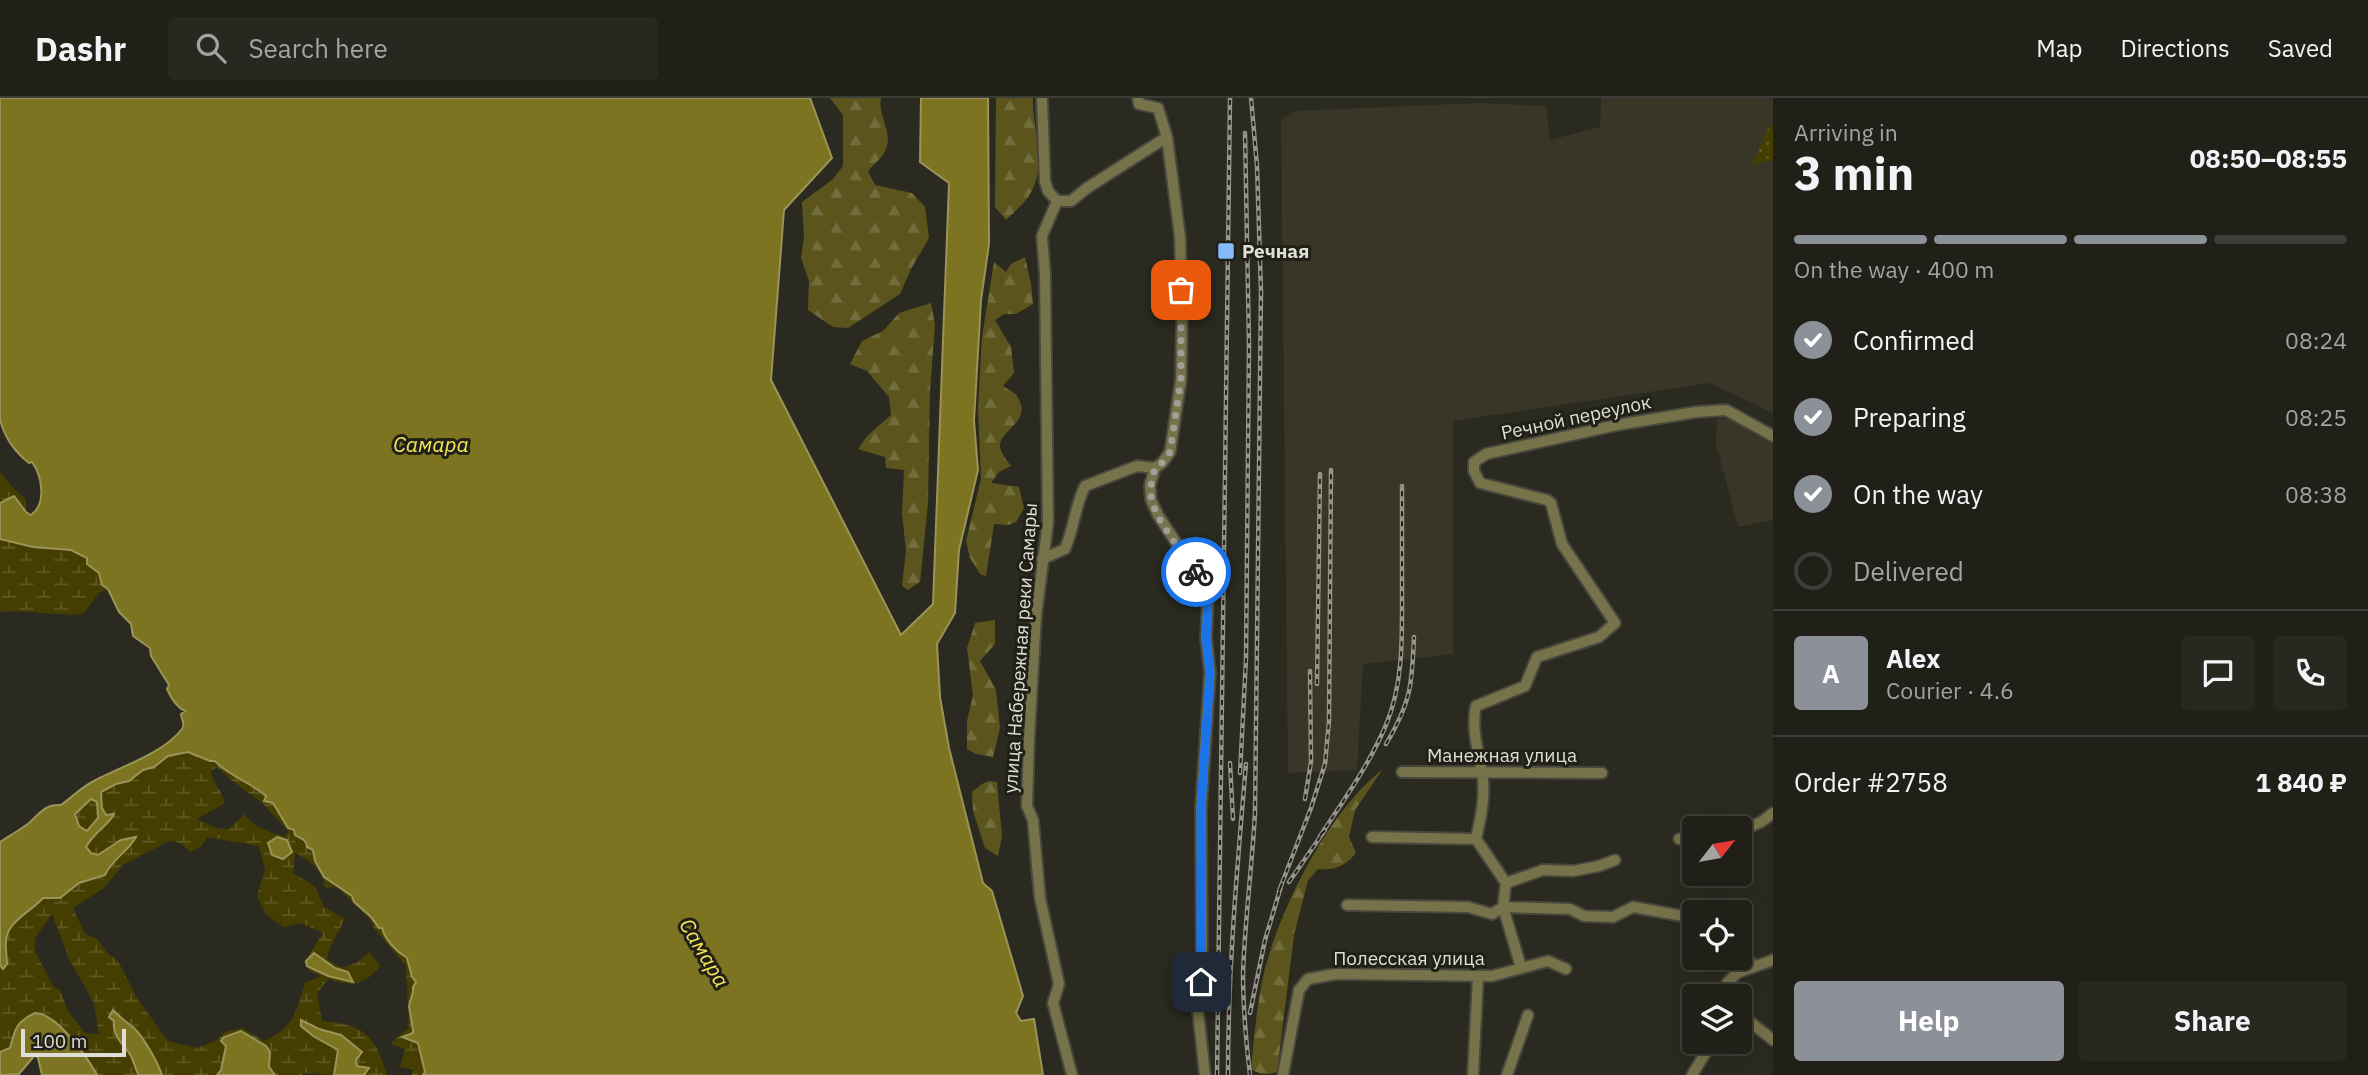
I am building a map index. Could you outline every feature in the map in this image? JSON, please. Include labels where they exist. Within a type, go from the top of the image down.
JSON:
[{"type":"street","points":[[1042,98],[1045,181],[1048,191],[1057,201],[1071,201],[1167,137]]},
{"type":"street","points":[[1138,98],[1139,104],[1158,108],[1167,137],[1180,237],[1181,379],[1170,452],[1155,468],[1150,485],[1151,499],[1196,573],[1208,599],[1206,638],[1210,673],[1201,808],[1202,966],[1198,1003],[1205,1075]]},
{"type":"street","name":"улица Набережная реки Самары","points":[[1057,201],[1042,236],[1045,274],[1048,522],[1042,559],[1029,738],[1027,806],[1033,820],[1040,898],[1059,984],[1053,1003],[1072,1075]]},
{"type":"street","name":"Речной переулок","points":[[1476,839],[1483,810],[1482,773],[1474,718],[1476,706],[1525,686],[1537,657],[1599,637],[1615,623],[1562,544],[1551,503],[1480,483],[1474,471],[1474,462],[1486,454],[1617,425],[1696,412],[1726,410],[1773,436]]},
{"type":"street","points":[[1042,559],[1065,549],[1073,532],[1080,496],[1085,486],[1137,466],[1155,468]]},
{"type":"street","name":"Манежная улица","points":[[1402,772],[1602,773]]},
{"type":"street","points":[[1752,826],[1773,813]]},
{"type":"street","points":[[1372,837],[1476,839],[1506,883],[1503,907],[1521,967]]},
{"type":"street","points":[[1506,883],[1543,870],[1573,871],[1615,860]]},
{"type":"street","points":[[1347,905],[1468,907],[1492,914],[1503,907],[1570,909],[1584,916],[1613,917],[1633,907],[1682,916]]},
{"type":"street","points":[[1727,984],[1737,973],[1773,960]]},
{"type":"street","name":"Полесская улица","points":[[1283,1075],[1299,990],[1308,979],[1336,974],[1492,976],[1548,961],[1566,969]]},
{"type":"street","points":[[1473,1075],[1478,976]]},
{"type":"street","points":[[1507,1075],[1528,1015]]},
{"type":"street","points":[[1752,1023],[1773,1040]]},
{"type":"street","points":[[1692,1075],[1705,1054]]},
{"type":"shaded area","points":[[1601,98],[1773,98],[1773,413],[1710,383],[1453,421],[1453,654],[1363,664],[1357,770],[1288,773],[1281,120],[1294,111],[1479,103],[1546,106],[1550,140],[1600,127]]},
{"type":"shaded area","points":[[1717,419],[1735,419],[1753,426],[1752,434],[1757,436],[1760,431],[1773,439],[1773,520],[1738,527],[1716,444]]},
{"type":"green space","points":[[830,98],[881,98],[888,142],[883,155],[868,171],[875,185],[912,193],[925,207],[929,238],[900,294],[848,328],[833,327],[808,310],[809,281],[801,258],[804,237],[802,202],[832,180],[843,166],[843,115]]},
{"type":"green space","points":[[996,98],[1033,98],[1038,150],[1037,176],[1033,188],[1026,200],[1006,220],[995,207]]},
{"type":"green space","points":[[1773,125],[1773,160],[1752,165],[1769,126]]},
{"type":"green space","points":[[1025,257],[1033,304],[1016,314],[1004,314],[995,320],[1011,347],[1014,373],[1003,386],[1017,396],[1021,412],[1019,419],[1001,440],[1002,454],[1011,466],[999,472],[991,483],[1019,487],[1024,508],[1016,522],[1008,525],[994,524],[986,576],[980,574],[970,558],[966,541],[981,479],[978,409],[982,337],[994,262],[1006,272],[1011,264]]},
{"type":"green space","points":[[931,303],[935,325],[930,390],[928,504],[920,582],[908,590],[902,586],[906,550],[902,514],[904,470],[886,468],[885,457],[858,449],[867,436],[891,415],[889,397],[867,371],[850,364],[862,341],[883,331],[899,313]]},
{"type":"green space","points":[[0,472],[26,499],[26,512],[14,496],[0,503]]},
{"type":"green space","points":[[0,539],[33,547],[71,550],[83,555],[99,573],[102,585],[108,589],[99,593],[83,614],[0,612]]},
{"type":"green space","points":[[995,620],[995,644],[980,661],[996,690],[1000,728],[993,757],[976,754],[967,749],[967,721],[973,695],[967,648],[975,623]]},
{"type":"green space","points":[[185,752],[215,761],[266,796],[287,827],[313,850],[325,878],[349,894],[382,928],[391,945],[407,958],[416,982],[410,1008],[413,1033],[404,1037],[418,1043],[425,1072],[423,1075],[412,1075],[413,1069],[400,1067],[405,1049],[390,1044],[409,1027],[406,966],[374,928],[370,919],[336,886],[325,889],[319,872],[295,853],[293,873],[315,886],[324,907],[345,919],[330,947],[327,959],[342,968],[358,962],[369,952],[381,966],[368,978],[357,983],[328,979],[317,994],[322,1021],[348,1025],[366,1034],[377,1050],[387,1075],[364,1075],[368,1068],[356,1066],[361,1051],[341,1035],[319,1029],[302,1020],[301,1026],[313,1036],[338,1050],[334,1075],[275,1075],[269,1067],[270,1052],[265,1046],[232,1034],[221,1041],[226,1046],[221,1070],[217,1075],[162,1075],[134,1028],[122,1021],[114,1021],[114,1030],[131,1055],[139,1075],[97,1075],[77,1045],[51,1019],[22,1019],[10,1048],[0,1052],[0,965],[3,968],[7,953],[6,941],[12,924],[43,898],[60,898],[79,883],[98,876],[132,844],[135,838],[121,840],[98,855],[85,847],[114,814],[106,815],[102,808],[101,792],[129,781],[168,756]],"holes":[[[217,767],[261,802],[288,831],[285,837],[257,826],[244,814],[229,829],[216,828],[197,819],[225,803],[211,771]],[[207,837],[259,846],[265,869],[257,896],[266,915],[284,927],[301,923],[323,933],[304,963],[310,971],[321,976],[305,983],[299,1003],[288,1024],[264,1041],[242,1028],[225,1032],[217,1040],[197,1048],[168,1041],[137,998],[118,961],[97,939],[85,934],[73,908],[104,888],[123,865],[169,841],[180,843],[191,852],[202,846]],[[52,914],[69,959],[94,1003],[99,1034],[85,1033],[68,1011],[60,990],[53,986],[35,951],[35,938]]]},
{"type":"green space","points":[[1382,770],[1355,810],[1349,837],[1356,853],[1339,867],[1318,869],[1308,880],[1294,935],[1277,1072],[1257,1072],[1251,1069],[1259,997],[1271,947],[1294,891],[1309,862],[1343,810]]},
{"type":"green space","points":[[989,781],[997,782],[1002,836],[998,856],[985,848],[973,811],[972,792]]},
{"type":"green space","points":[[91,799],[97,802],[98,818],[87,831],[79,826],[75,814]]},
{"type":"water","name":"Самара","points":[[0,98],[810,98],[832,158],[784,210],[771,380],[901,635],[933,604],[949,183],[920,162],[921,98],[988,98],[989,244],[981,300],[974,421],[978,470],[959,550],[955,613],[937,644],[940,697],[949,748],[983,883],[992,891],[1023,996],[1016,1013],[1021,1021],[1034,1019],[1043,1075],[423,1075],[425,1072],[418,1043],[402,1037],[413,1033],[409,1006],[416,982],[407,958],[392,945],[382,928],[354,902],[352,896],[324,877],[315,861],[313,850],[295,835],[294,830],[288,828],[273,803],[264,801],[266,796],[215,761],[188,752],[168,756],[129,781],[101,792],[102,808],[106,815],[114,814],[86,847],[91,853],[98,855],[121,840],[136,837],[105,875],[79,883],[60,898],[43,898],[15,922],[7,934],[7,964],[3,969],[0,965],[0,842],[26,826],[47,808],[61,805],[92,782],[164,746],[182,729],[181,714],[185,711],[176,705],[170,696],[167,689],[169,685],[151,656],[150,648],[133,636],[131,624],[119,612],[108,589],[102,585],[99,573],[87,564],[87,558],[71,550],[33,547],[0,539],[0,503],[14,496],[31,515],[39,504],[41,490],[32,462],[29,463],[15,449],[4,432],[0,419]],"holes":[[[91,799],[97,802],[98,818],[87,831],[79,826],[75,814]]]},
{"type":"water","points":[[277,837],[287,840],[292,852],[283,859],[272,855],[268,843]]},
{"type":"water","points":[[314,953],[335,968],[348,972],[353,982],[328,976],[307,966],[306,961]]},
{"type":"water","points":[[113,1010],[139,1033],[162,1075],[139,1075],[131,1055],[116,1034],[114,1021],[109,1017]]},
{"type":"water","points":[[35,1013],[53,1020],[62,1028],[79,1047],[97,1075],[42,1075],[35,1055],[19,1074],[0,1075],[0,1052],[10,1048],[17,1027]]},
{"type":"water","points":[[301,1020],[319,1029],[341,1035],[362,1052],[356,1060],[357,1066],[369,1068],[364,1075],[334,1075],[338,1050],[313,1036],[301,1026]]},
{"type":"water","points":[[241,1031],[266,1046],[270,1052],[269,1067],[275,1075],[217,1075],[221,1070],[226,1046],[221,1041],[224,1037]]},
{"type":"railway","points":[[1217,1075],[1230,98]]},
{"type":"railway","points":[[1250,1075],[1243,973],[1255,813],[1261,292],[1257,166],[1251,98]]},
{"type":"railway","points":[[1240,773],[1246,659],[1249,345],[1245,133]]},
{"type":"railway","points":[[1279,891],[1325,764],[1329,721],[1331,470]]},
{"type":"railway","points":[[1317,684],[1320,474]]},
{"type":"railway","points":[[1320,836],[1372,754],[1386,725],[1396,692],[1402,640],[1402,486]]},
{"type":"railway","points":[[1386,744],[1401,716],[1409,693],[1414,637]]},
{"type":"railway","points":[[1305,799],[1311,762],[1310,671]]},
{"type":"railway","points":[[1230,763],[1233,819]]},
{"type":"railway","points":[[1228,1075],[1231,958],[1246,764]]},
{"type":"railway","points":[[1289,882],[1325,830]]},
{"type":"railway","points":[[1250,1013],[1265,940],[1282,883]]},
{"type":"way so far","points":[[1181,290],[1181,379],[1170,452],[1155,468],[1150,485],[1151,499],[1158,515],[1196,572]]},
{"type":"place","name":"Речная","points":[[1226,251]]},
{"type":"route","points":[[1196,572],[1208,599],[1206,638],[1210,673],[1201,808],[1201,982]]}]
